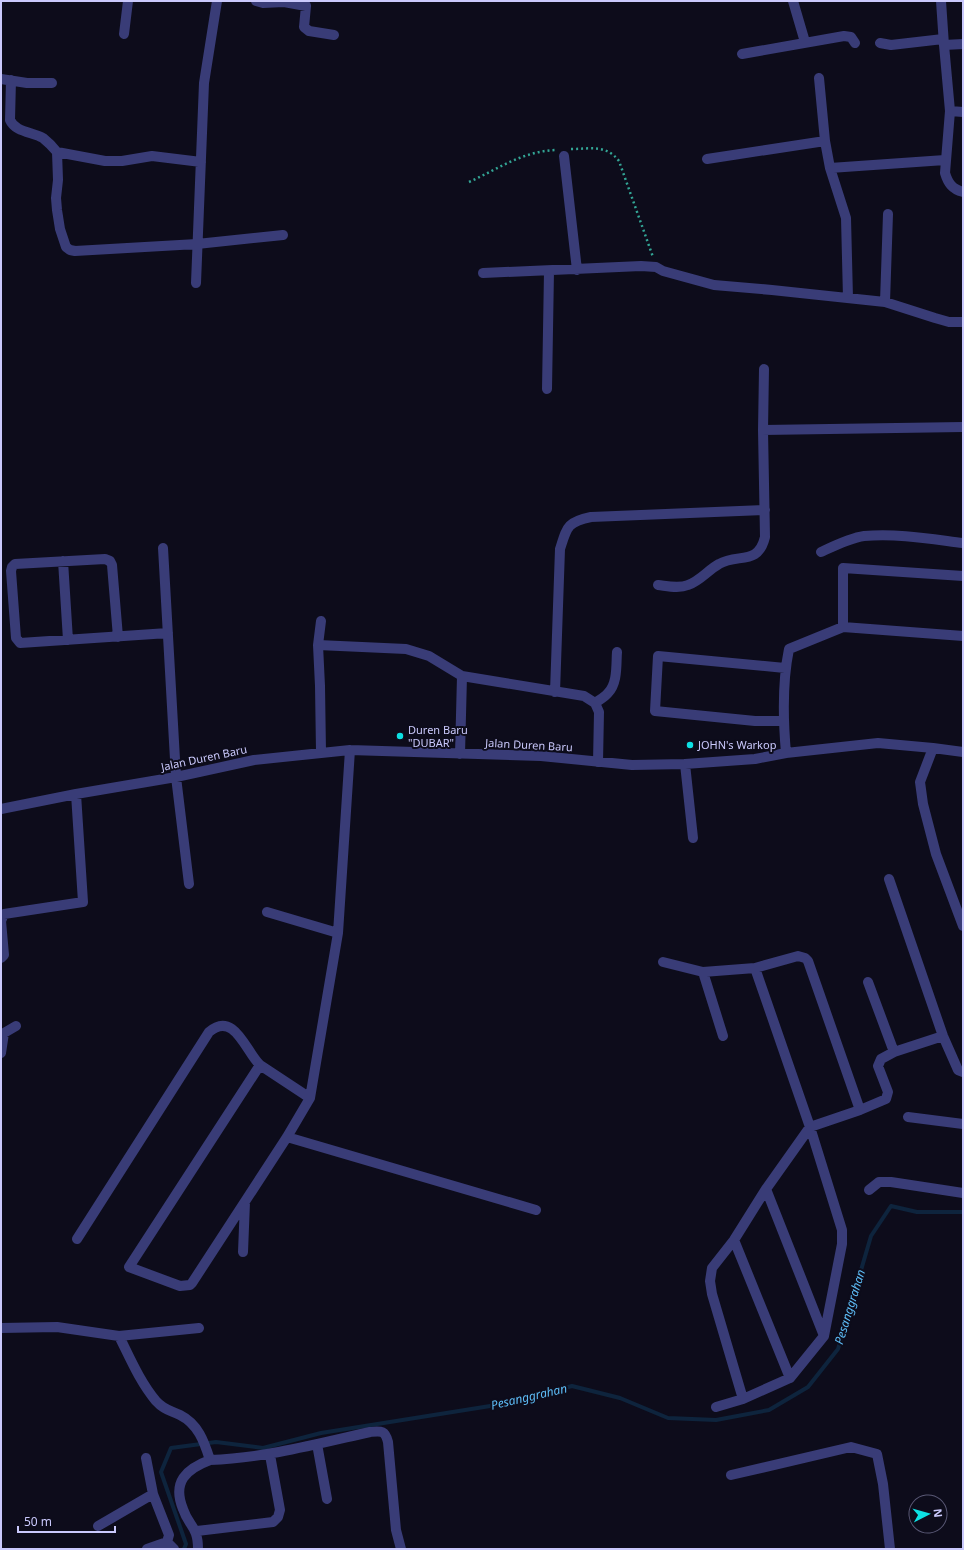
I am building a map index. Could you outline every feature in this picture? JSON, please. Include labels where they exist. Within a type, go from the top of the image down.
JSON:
[{"type":"street","points":[[124,34],[128,1]]},
{"type":"street","points":[[196,283],[204,83],[217,1]]},
{"type":"street","points":[[256,1],[263,3],[284,2],[306,6],[304,26],[309,31],[334,35]]},
{"type":"street","points":[[793,1],[805,42]]},
{"type":"street","points":[[941,1],[943,42],[950,111],[945,173],[947,182],[953,188],[963,192]]},
{"type":"street","points":[[742,54],[844,36],[851,37],[855,43]]},
{"type":"street","points":[[880,43],[891,45],[943,42],[963,44]]},
{"type":"street","points":[[819,78],[825,142],[830,168],[846,218],[848,298]]},
{"type":"street","points":[[52,83],[26,83],[6,80],[11,123],[26,132],[42,138],[57,152],[105,161],[122,161],[152,156],[201,162]]},
{"type":"street","points":[[950,111],[963,112]]},
{"type":"street","points":[[706,159],[825,142]]},
{"type":"street","points":[[57,152],[58,180],[56,210],[63,240],[66,247],[70,250],[75,251],[197,244],[283,235]]},
{"type":"street","points":[[563,152],[577,270]]},
{"type":"street","points":[[830,168],[945,160]]},
{"type":"street","points":[[885,302],[888,214]]},
{"type":"street","points":[[484,273],[640,266],[656,267],[663,271],[714,285],[885,302],[949,322],[963,322]]},
{"type":"street","points":[[547,390],[549,271]]},
{"type":"street","points":[[658,585],[687,586],[694,583],[718,564],[730,560],[747,558],[762,548],[765,537],[763,430],[764,369]]},
{"type":"street","points":[[763,430],[963,427]]},
{"type":"street","points":[[556,692],[560,549],[566,530],[576,521],[591,517],[765,510]]},
{"type":"street","points":[[821,552],[863,536],[904,537],[963,543]]},
{"type":"street","points":[[163,548],[176,777],[189,884]]},
{"type":"street","points":[[118,636],[112,565],[110,561],[105,559],[63,561],[15,564],[12,567],[10,571],[17,641],[20,643],[168,633]]},
{"type":"street","points":[[63,561],[68,640]]},
{"type":"street","points":[[843,627],[843,568],[963,576]]},
{"type":"street","points":[[321,621],[318,645],[321,752]]},
{"type":"street","points":[[786,753],[783,721],[785,668],[789,649],[843,627],[963,636]]},
{"type":"street","points":[[318,645],[406,648],[428,656],[462,676],[584,696],[595,703],[598,707],[600,720],[598,762]]},
{"type":"street","points":[[595,703],[609,693],[613,685],[617,652]]},
{"type":"street","points":[[783,721],[755,721],[655,711],[658,656],[785,668]]},
{"type":"street","points":[[460,754],[462,676]]},
{"type":"street","name":"Jalan Duren Baru","points":[[1,809],[76,794],[176,777],[254,760],[350,750],[541,756],[632,765],[685,764],[755,759],[786,753],[878,743],[963,752]]},
{"type":"street","points":[[933,748],[920,782],[923,804],[936,854],[962,920]]},
{"type":"street","points":[[260,1065],[129,1267],[180,1286],[190,1285],[287,1137],[310,1098],[338,933],[350,750]]},
{"type":"street","points":[[685,764],[693,838]]},
{"type":"street","points":[[1,958],[4,955],[1,921],[4,914],[84,902],[76,794]]},
{"type":"street","points":[[889,880],[943,1036],[958,1070],[963,1072]]},
{"type":"street","points":[[267,912],[338,933]]},
{"type":"street","points":[[663,962],[703,972],[755,968],[798,956],[805,958],[808,961],[860,1110]]},
{"type":"street","points":[[716,1407],[743,1399],[790,1378],[824,1336],[842,1244],[842,1230],[810,1127],[755,968]]},
{"type":"street","points":[[703,972],[723,1036]]},
{"type":"street","points":[[868,982],[894,1052]]},
{"type":"street","points":[[1,1053],[4,1033],[16,1026]]},
{"type":"street","points":[[77,1239],[209,1032],[212,1030],[221,1027],[230,1028],[235,1031],[242,1039],[254,1059],[260,1065],[310,1098]]},
{"type":"street","points":[[743,1399],[712,1294],[710,1281],[712,1268],[734,1240],[766,1189],[810,1127],[884,1101],[888,1097],[888,1092],[878,1066],[881,1059],[894,1052],[943,1036]]},
{"type":"street","points":[[908,1117],[963,1124]]},
{"type":"street","points":[[287,1137],[536,1210]]},
{"type":"street","points":[[869,1190],[879,1182],[891,1182],[963,1193]]},
{"type":"street","points":[[766,1189],[824,1336]]},
{"type":"street","points":[[243,1252],[245,1200]]},
{"type":"street","points":[[734,1240],[790,1378]]},
{"type":"street","points":[[1,1328],[57,1327],[119,1336],[199,1328]]},
{"type":"street","points":[[119,1336],[138,1373],[157,1402],[165,1410],[180,1415],[191,1422],[200,1432],[210,1460]]},
{"type":"street","points":[[198,1549],[197,1532],[183,1510],[179,1488],[187,1472],[198,1464],[210,1460],[270,1454],[378,1431],[386,1435],[388,1442],[396,1530],[401,1549]]},
{"type":"street","points":[[317,1444],[327,1499]]},
{"type":"street","points":[[731,1475],[851,1447],[877,1454],[883,1484],[890,1549]]},
{"type":"street","points":[[197,1532],[273,1522],[278,1517],[280,1510],[270,1454]]},
{"type":"street","points":[[146,1458],[153,1494],[169,1535],[170,1545],[147,1549]]},
{"type":"street","points":[[98,1526],[153,1494]]},
{"type":"path","points":[[469,182],[518,158],[540,152],[563,152],[600,148],[614,153],[619,161],[656,267]]},
{"type":"waterway","name":"Pesanggrahan","points":[[184,1549],[186,1544],[161,1472],[171,1448],[216,1442],[263,1448],[321,1433],[509,1403],[572,1386],[620,1398],[668,1418],[716,1420],[769,1410],[808,1387],[838,1349],[871,1236],[891,1206],[917,1212],[963,1212]]},
{"type":"place","name":"Duren Baru \"DUBAR\"","points":[[400,736]]},
{"type":"place","name":"JOHN's Warkop","points":[[690,745]]}]
